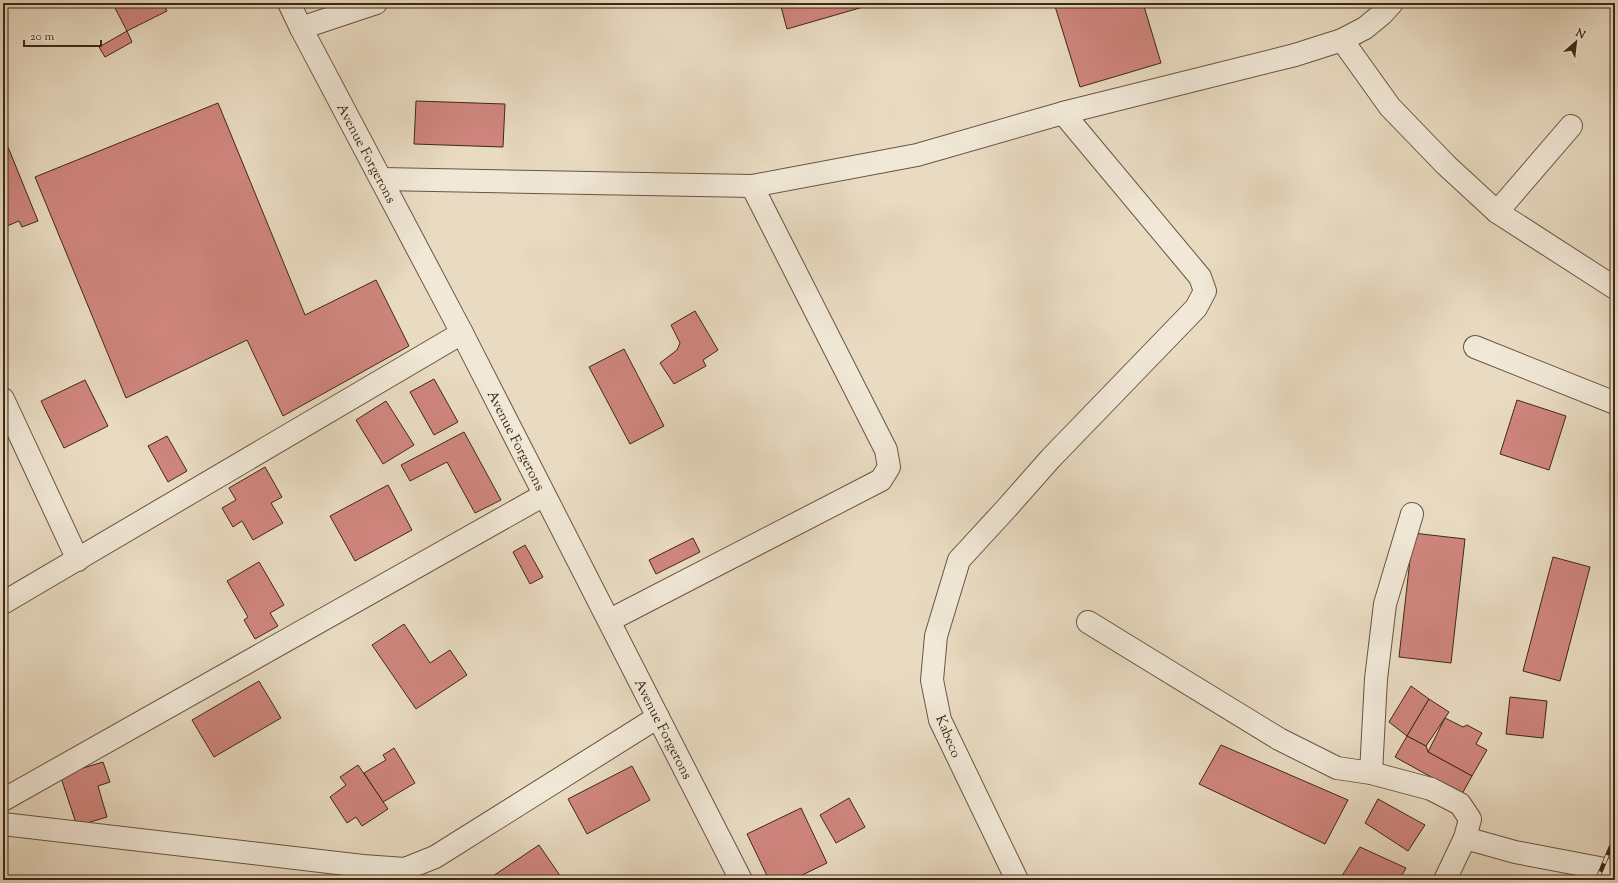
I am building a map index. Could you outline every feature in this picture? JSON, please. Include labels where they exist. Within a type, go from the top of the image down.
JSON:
[{"type":"street","name":"Avenue Forgerons","points":[[289,3],[382,179],[544,495],[610,620],[741,880]]},
{"type":"street","points":[[301,28],[376,3]]},
{"type":"street","points":[[382,179],[752,186],[917,155],[1063,113],[1295,55],[1342,40],[1365,28],[1382,14],[1392,3]]},
{"type":"street","points":[[1342,40],[1390,107],[1446,165],[1497,212],[1615,288]]},
{"type":"street","name":"Kabeco","points":[[1017,880],[940,720],[932,680],[936,636],[959,560],[1051,458],[1196,308],[1205,291],[1200,277],[1063,113]]},
{"type":"street","points":[[1497,212],[1571,126]]},
{"type":"street","points":[[610,620],[881,480],[889,467],[886,450],[752,186]]},
{"type":"street","points":[[3,603],[462,333]]},
{"type":"street","points":[[1475,347],[1615,403]]},
{"type":"street","points":[[3,399],[78,560]]},
{"type":"street","points":[[3,800],[544,495]]},
{"type":"street","points":[[1371,772],[1376,679],[1385,604],[1412,514]]},
{"type":"street","points":[[1088,622],[1279,739],[1337,768],[1371,772],[1431,789],[1460,804],[1470,819],[1465,838],[1445,880]]},
{"type":"street","points":[[3,824],[364,866],[405,869],[435,857],[658,717]]},
{"type":"street","points":[[1465,838],[1515,852],[1615,871]]},
{"type":"building","points":[[124,3],[163,3],[167,11],[127,31],[115,8]]},
{"type":"building","points":[[780,3],[877,3],[787,29]]},
{"type":"building","points":[[1054,3],[1143,3],[1161,63],[1080,87]]},
{"type":"building","points":[[127,31],[132,42],[105,57],[99,47]]},
{"type":"building","points":[[416,101],[505,104],[503,147],[414,144]]},
{"type":"building","points":[[218,103],[305,315],[376,280],[409,346],[283,416],[247,340],[126,398],[35,177]]},
{"type":"building","points":[[8,147],[38,221],[22,227],[19,221],[7,226],[3,216],[3,149]]},
{"type":"building","points":[[695,311],[718,350],[703,360],[706,366],[674,384],[660,363],[677,350],[680,343],[671,325]]},
{"type":"building","points":[[624,349],[664,426],[630,444],[589,367]]},
{"type":"building","points":[[434,379],[458,422],[434,435],[410,392]]},
{"type":"building","points":[[85,380],[108,426],[64,448],[41,401]]},
{"type":"building","points":[[1517,400],[1566,416],[1549,470],[1500,454]]},
{"type":"building","points":[[386,401],[414,445],[383,464],[356,420]]},
{"type":"building","points":[[464,432],[501,500],[475,513],[447,462],[410,481],[401,465]]},
{"type":"building","points":[[167,436],[187,471],[168,482],[148,446]]},
{"type":"building","points":[[265,467],[282,497],[271,503],[283,523],[253,540],[242,521],[233,527],[222,508],[236,500],[229,488]]},
{"type":"building","points":[[388,485],[412,530],[355,561],[330,516]]},
{"type":"building","points":[[1413,533],[1465,539],[1451,663],[1399,657]]},
{"type":"building","points":[[693,538],[700,552],[656,574],[649,560]]},
{"type":"building","points":[[525,545],[543,577],[530,584],[513,552]]},
{"type":"building","points":[[1553,557],[1590,567],[1560,681],[1523,671]]},
{"type":"building","points":[[259,562],[284,605],[270,613],[278,626],[255,639],[244,620],[248,617],[227,581]]},
{"type":"building","points":[[404,624],[430,663],[450,650],[467,675],[416,709],[372,645]]},
{"type":"building","points":[[259,681],[281,718],[214,757],[192,720]]},
{"type":"building","points":[[1411,686],[1429,699],[1407,736],[1389,722]]},
{"type":"building","points":[[1510,697],[1547,701],[1543,738],[1506,734]]},
{"type":"building","points":[[1429,699],[1449,712],[1426,746],[1407,736]]},
{"type":"building","points":[[1445,718],[1463,727],[1467,725],[1482,733],[1476,744],[1487,750],[1472,776],[1428,752]]},
{"type":"building","points":[[1407,736],[1426,746],[1428,752],[1472,776],[1462,794],[1395,757]]},
{"type":"building","points":[[1221,745],[1348,800],[1325,844],[1199,784]]},
{"type":"building","points":[[394,748],[415,783],[383,802],[364,773],[386,760],[383,755]]},
{"type":"building","points":[[103,762],[110,782],[98,786],[107,817],[77,826],[60,775]]},
{"type":"building","points":[[358,765],[388,809],[362,826],[356,817],[347,823],[330,797],[346,785],[340,777]]},
{"type":"building","points":[[632,766],[650,800],[587,834],[568,799]]},
{"type":"building","points":[[849,798],[865,827],[836,843],[820,815]]},
{"type":"building","points":[[1378,799],[1425,825],[1408,851],[1365,823]]},
{"type":"building","points":[[801,808],[827,863],[792,880],[769,880],[747,834]]},
{"type":"building","points":[[539,845],[563,880],[487,880]]},
{"type":"building","points":[[1360,847],[1406,868],[1399,880],[1340,879]]},
{"type":"railway","points":[[1597,880],[1615,837]]}]
